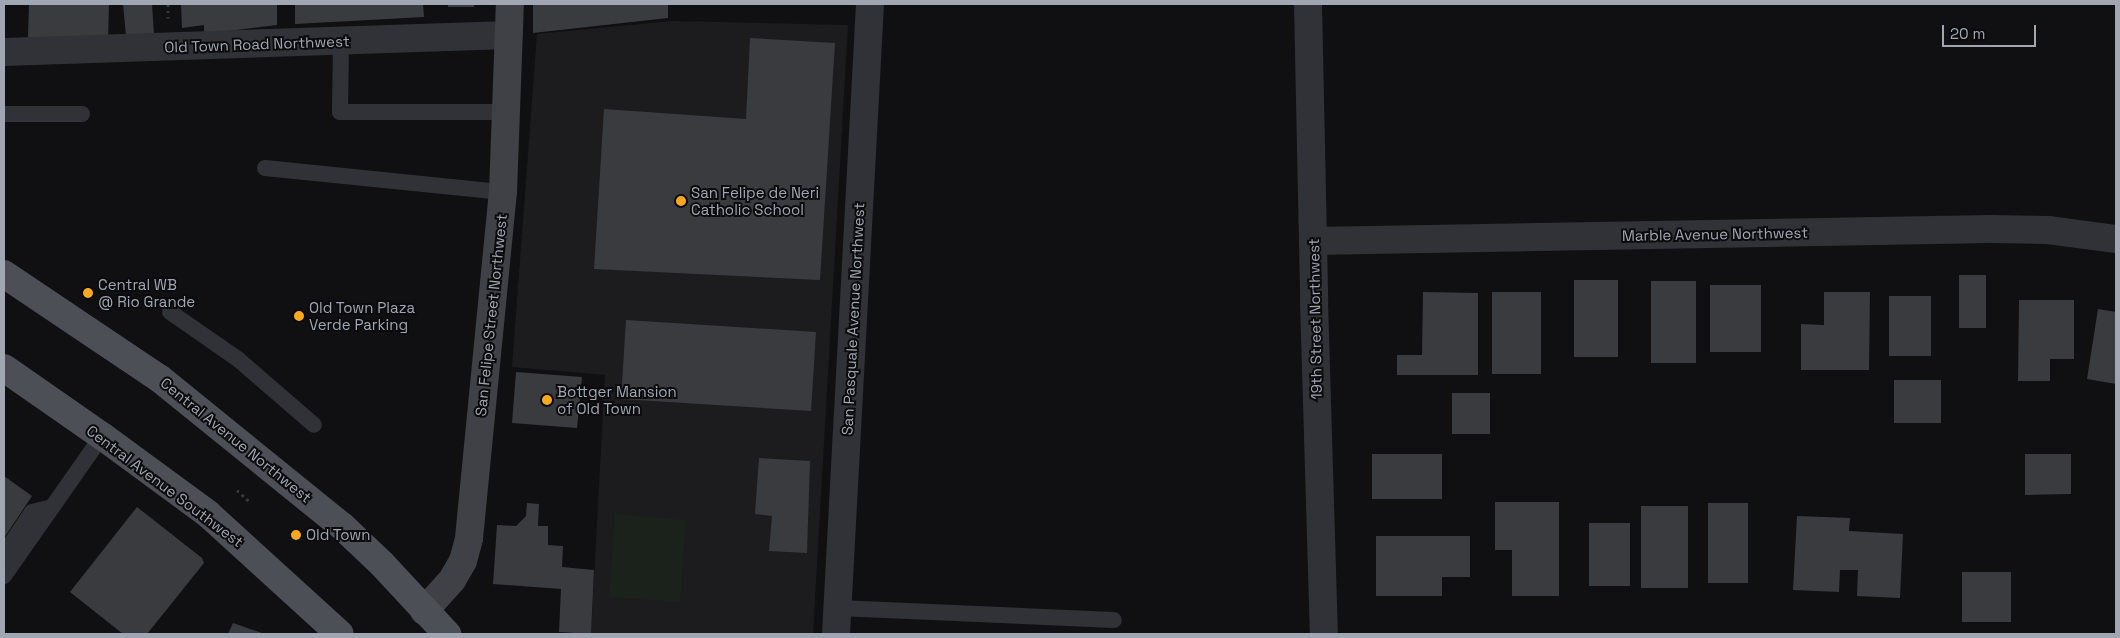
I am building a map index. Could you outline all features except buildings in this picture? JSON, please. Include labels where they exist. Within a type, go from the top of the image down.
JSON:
[{"type":"main road","name":"Central Avenue Northwest","points":[[4,274],[159,378],[342,526],[382,564],[447,634]]},
{"type":"main road","name":"Central Avenue Southwest","points":[[5,373],[102,436],[208,514],[340,634]]},
{"type":"street","name":"San Felipe Street Northwest","points":[[424,611],[452,580],[463,561],[469,538],[503,192],[510,4]]},
{"type":"street","name":"San Pasquale Avenue Northwest","points":[[836,634],[870,4]]},
{"type":"street","name":"19th Street Northwest","points":[[1308,4],[1324,634]]},
{"type":"street","name":"Old Town Road Northwest","points":[[4,52],[509,35]]},
{"type":"street","name":"Marble Avenue Northwest","points":[[1313,241],[1991,229],[2048,230],[2116,239]]},
{"type":"lane","points":[[341,41],[340,112],[507,112]]},
{"type":"lane","points":[[4,114],[82,114]]},
{"type":"lane","points":[[265,168],[503,192]]},
{"type":"lane","points":[[170,312],[239,360],[314,425]]},
{"type":"lane","points":[[4,576],[102,436]]},
{"type":"lane","points":[[4,554],[32,512],[52,506]]},
{"type":"lane","points":[[838,608],[1114,620]]},
{"type":"path","points":[[237,490],[249,501]]},
{"type":"shaded area","name":"San Felipe de Neri Catholic School","points":[[672,21],[848,25],[813,634],[591,634],[605,375],[512,367],[537,34]]},
{"type":"shaded area","points":[[615,514],[686,520],[680,602],[609,597]]},
{"type":"place","name":"San Felipe de Neri Catholic School","points":[[681,201]]},
{"type":"place","name":"Central WB @ Rio Grande","points":[[88,293]]},
{"type":"place","name":"Old Town Plaza Verde Parking","points":[[299,316]]},
{"type":"place","name":"Bottger Mansion of Old Town","points":[[547,400]]},
{"type":"place","name":"Old Town","points":[[296,535]]}]
